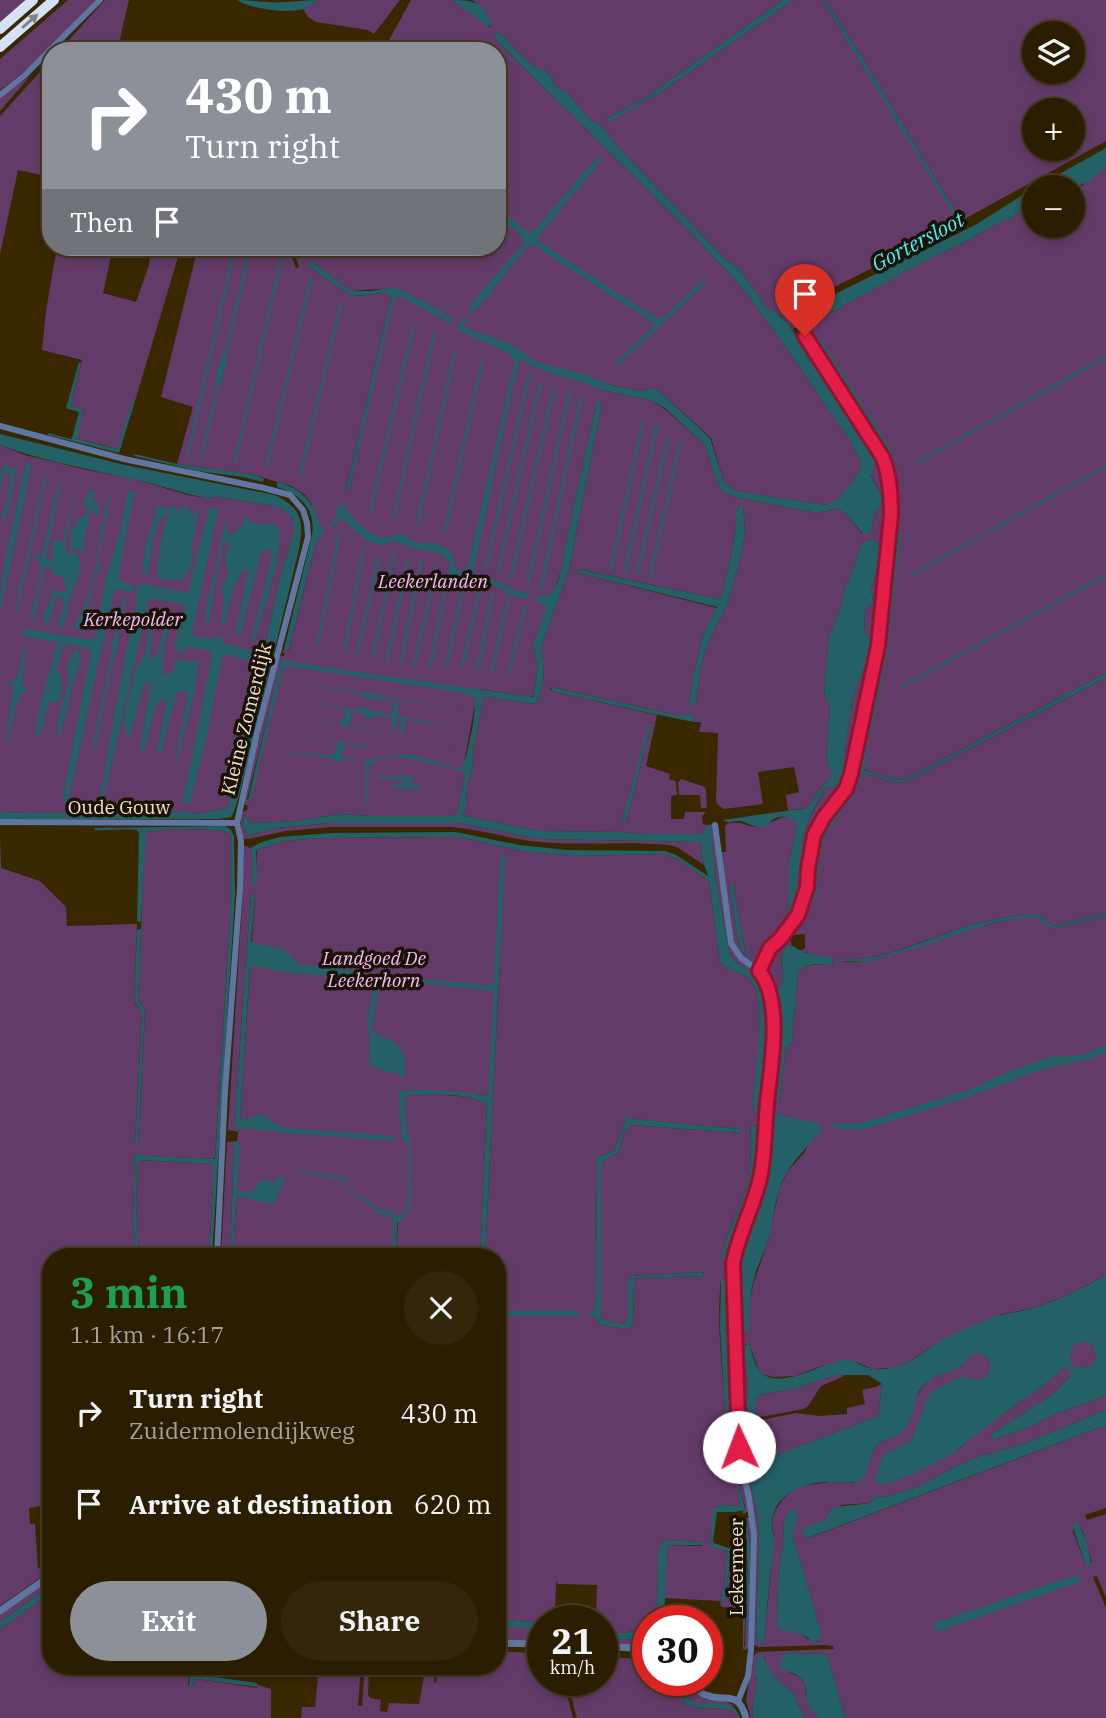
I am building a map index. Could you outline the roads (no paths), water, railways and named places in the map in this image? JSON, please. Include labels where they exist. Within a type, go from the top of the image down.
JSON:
[{"type":"highway","points":[[0,29],[33,0]]},
{"type":"highway","points":[[0,47],[54,0]]},
{"type":"street","points":[[58,42],[100,0]]},
{"type":"street","points":[[0,94],[42,58]]},
{"type":"street","points":[[759,971],[770,948],[798,915],[807,887],[814,835],[846,789],[851,774],[878,646],[891,515],[888,471],[883,458],[802,332]]},
{"type":"street","name":"Kleine Zomerdijk","points":[[0,426],[124,459],[290,495],[303,510],[307,523],[308,537],[257,733],[237,823],[241,841],[240,888],[225,1091],[217,1248]]},
{"type":"street","name":"Oude Gouw","points":[[0,822],[237,823]]},
{"type":"street","name":"Lekermeer","points":[[715,824],[731,943],[741,958],[764,976],[773,1015],[765,1146],[758,1188],[737,1245],[732,1275],[740,1460],[752,1515],[754,1545],[748,1676],[738,1702]]},
{"type":"street","points":[[0,1611],[42,1581]]},
{"type":"street","points":[[506,1643],[527,1644]]},
{"type":"street","points":[[713,1696],[738,1702],[746,1718]]},
{"type":"water","points":[[237,0],[318,0],[303,9],[279,11]]},
{"type":"water","points":[[452,0],[478,4],[486,12],[491,26],[487,26]]},
{"type":"water","points":[[783,0],[793,0],[664,90],[606,124],[608,118],[645,98]]},
{"type":"water","points":[[822,0],[825,0],[850,38],[957,214],[954,215]]},
{"type":"water","points":[[499,32],[528,62],[549,73],[555,85],[567,93],[591,121],[601,125],[617,146],[725,259],[740,270],[765,307],[789,324],[799,344],[876,459],[871,476],[884,501],[874,515],[871,531],[864,535],[845,513],[837,509],[817,513],[724,493],[718,485],[705,445],[666,409],[650,400],[602,390],[548,372],[522,360],[519,361],[509,404],[473,573],[529,594],[527,599],[510,596],[502,589],[476,580],[448,577],[450,563],[441,553],[413,549],[393,541],[382,545],[367,541],[341,518],[331,528],[329,526],[335,518],[337,507],[343,504],[358,522],[377,537],[400,533],[417,543],[444,546],[453,555],[455,568],[460,572],[468,567],[515,360],[505,352],[459,330],[456,327],[465,317],[467,318],[463,326],[466,328],[508,343],[534,361],[607,384],[641,391],[652,388],[660,392],[710,438],[724,482],[733,490],[826,505],[838,500],[859,472],[861,461],[850,441],[740,285],[506,50],[506,42],[498,42],[494,35]]},
{"type":"water","points":[[1106,148],[1106,167],[1090,181],[1085,183],[1085,175],[1058,175],[1085,161]]},
{"type":"water","points":[[598,156],[601,157],[599,164],[539,235],[540,242],[656,318],[664,317],[703,280],[706,283],[618,365],[616,363],[621,357],[654,323],[533,245],[524,250],[487,297],[469,313],[472,302],[524,243],[522,236],[506,223],[506,214],[527,232],[534,231]]},
{"type":"water","points":[[1022,196],[1022,211],[1014,217],[927,260],[809,325],[805,319],[810,310],[823,300],[975,225]]},
{"type":"water","points":[[310,262],[351,291],[395,287],[453,320],[451,324],[400,296],[394,299],[347,491],[391,297],[386,293],[354,296],[348,294],[309,267]]},
{"type":"water","points":[[817,336],[883,436],[896,466],[894,466],[882,441]]},
{"type":"water","points":[[225,348],[226,366],[215,399],[217,369]]},
{"type":"water","points":[[79,362],[81,363],[71,405],[83,410],[77,439],[117,449],[132,402],[135,401],[119,453],[48,435],[72,438],[79,412],[66,408]]},
{"type":"water","points":[[597,402],[602,403],[569,569],[541,647],[544,663],[543,684],[538,700],[534,704],[483,698],[463,814],[538,831],[696,834],[702,833],[708,825],[711,826],[715,875],[730,955],[758,979],[766,1007],[768,1025],[761,1113],[754,1112],[753,1101],[759,1021],[756,992],[749,978],[720,962],[709,881],[666,854],[573,856],[521,851],[459,837],[322,838],[282,841],[257,850],[257,882],[256,885],[252,884],[253,863],[250,848],[280,837],[333,833],[456,832],[519,845],[567,850],[665,851],[708,876],[701,855],[702,844],[699,842],[539,839],[459,823],[331,823],[276,828],[247,836],[243,824],[245,814],[248,821],[253,823],[296,821],[340,814],[457,814],[464,771],[401,757],[380,760],[369,765],[365,806],[366,767],[363,762],[399,754],[412,755],[456,768],[462,767],[472,731],[474,696],[288,666],[283,669],[251,800],[248,800],[281,661],[533,697],[538,666],[533,646],[546,609],[543,603],[537,602],[537,598],[539,595],[548,596],[560,576]]},
{"type":"water","points":[[0,434],[125,465],[275,495],[296,511],[301,523],[299,549],[239,796],[231,817],[0,819],[0,812],[198,814],[227,808],[278,586],[294,530],[293,519],[275,506],[217,497],[206,498],[32,456],[0,445]]},
{"type":"water","points":[[134,454],[177,464],[255,475],[264,479],[263,482],[198,471]]},
{"type":"water","points":[[27,463],[31,466],[0,613],[6,554]]},
{"type":"water","points":[[5,464],[11,469],[15,467],[16,470],[8,511],[3,520],[11,475],[4,475],[0,491],[1,473]]},
{"type":"water","points":[[45,473],[46,479],[15,617],[19,591]]},
{"type":"water","points":[[61,482],[46,557],[49,561],[53,558],[53,540],[63,542],[76,486],[65,547],[68,548],[64,554],[77,554],[80,563],[62,631],[58,622],[64,606],[62,599],[56,596],[53,601],[55,605],[44,626],[43,612],[51,599],[52,589],[61,593],[67,589],[63,577],[56,576],[49,567],[44,567],[32,622],[41,565],[33,555],[42,556],[58,485]]},
{"type":"water","points":[[277,482],[288,485],[303,495],[317,515],[324,534],[318,539],[314,549],[287,650],[284,649],[313,526],[305,504],[293,494],[277,487]]},
{"type":"water","points":[[93,489],[93,503],[97,503],[100,514],[95,515],[93,508],[90,511],[82,552],[70,547],[72,528],[77,525],[76,519],[85,516],[88,507],[83,505],[89,491]]},
{"type":"water","points":[[132,490],[134,493],[118,578],[133,585],[133,590],[114,591],[69,797],[65,804],[63,796],[91,653],[88,648],[24,636],[23,632],[27,629],[89,640],[95,638],[105,582],[128,492]]},
{"type":"water","points":[[111,493],[99,569],[81,634],[82,625],[72,631],[91,586]]},
{"type":"water","points":[[158,505],[169,510],[170,506],[175,506],[177,511],[187,506],[192,515],[199,510],[192,543],[191,567],[181,580],[162,580],[157,574],[161,540],[168,515],[165,514],[156,528],[147,576],[142,573],[145,548]]},
{"type":"water","points":[[743,506],[745,531],[743,547],[729,600],[701,663],[696,702],[692,706],[689,703],[693,676],[704,633],[717,607],[578,573],[578,569],[721,598],[731,557],[736,511]]},
{"type":"water","points":[[209,508],[218,510],[193,636],[214,639],[218,635],[222,637],[223,643],[249,650],[252,656],[248,660],[226,655],[222,658],[207,735],[190,802],[187,804],[183,801],[212,656],[210,651],[189,647],[181,652],[177,651],[175,642],[185,607],[183,604],[149,598],[102,799],[100,797],[137,602],[135,591],[143,584],[188,593]]},
{"type":"water","points":[[247,517],[255,523],[274,524],[280,532],[276,567],[252,642],[271,561],[271,550],[265,549],[260,556],[239,636],[236,632],[248,572],[241,571],[234,585],[223,628],[222,588],[228,574],[225,554],[230,548],[228,542],[225,542],[209,622],[206,624],[207,602],[227,520],[227,531],[232,535]]},
{"type":"water","points":[[898,533],[901,533],[888,648],[871,734],[868,734],[885,650]]},
{"type":"water","points":[[873,539],[882,548],[871,591],[873,599],[864,614],[865,632],[871,638],[869,656],[853,696],[844,771],[838,785],[826,787],[807,825],[803,839],[798,900],[790,915],[787,913],[789,861],[796,823],[784,817],[777,817],[762,827],[723,820],[806,808],[831,777],[826,758],[830,708],[824,694],[829,637],[861,545]]},
{"type":"water","points":[[126,596],[94,756],[94,741],[112,642],[123,598]]},
{"type":"water","points":[[150,622],[153,624],[152,659],[157,654],[167,627],[163,675],[166,676],[174,670],[176,661],[199,660],[192,703],[177,761],[188,694],[185,690],[177,693],[160,755],[157,751],[165,700],[156,705],[143,752],[141,753],[140,749],[151,680],[143,687],[129,739],[123,722],[136,668],[143,658]]},
{"type":"water","points":[[56,643],[68,645],[62,649],[57,669],[61,678],[61,697],[56,702],[49,702],[40,734],[35,738],[39,709]]},
{"type":"water","points":[[26,645],[22,686],[26,691],[19,696],[5,745],[14,684],[7,683],[18,676]]},
{"type":"water","points":[[79,649],[77,671],[59,736],[59,715],[69,682],[67,665],[75,650]]},
{"type":"water","points":[[1106,673],[1106,678],[906,782],[898,783],[862,773],[853,796],[825,837],[816,897],[813,901],[820,842],[829,823],[856,785],[865,746],[868,747],[864,770],[904,780]]},
{"type":"water","points":[[296,684],[376,694],[467,710],[365,699],[356,693]]},
{"type":"water","points":[[552,687],[680,716],[692,713],[694,722],[551,691]]},
{"type":"water","points":[[396,701],[398,716],[461,728],[406,720],[403,732],[399,732],[403,720],[397,718],[397,724],[391,732],[392,718],[374,715],[372,718],[366,718],[366,714],[363,716],[360,712],[350,710],[352,714],[349,726],[457,745],[297,718],[339,724],[345,716],[344,709],[308,702],[354,709],[363,706],[364,710],[370,708],[371,712],[383,711],[384,714],[391,715]]},
{"type":"water","points":[[649,723],[652,723],[624,822],[622,821]]},
{"type":"water","points":[[291,735],[373,748],[345,744],[341,756],[356,761],[337,762],[330,758],[278,751],[327,755],[337,750],[334,748],[337,745],[335,742]]},
{"type":"water","points":[[375,776],[416,777],[411,779],[411,784],[422,789],[389,786],[405,784],[402,781]]},
{"type":"water","points":[[225,826],[234,836],[235,896],[213,1248],[209,1248],[213,1164],[140,1160],[136,1204],[139,1248],[135,1248],[133,1218],[135,1153],[215,1159],[230,920],[230,835],[222,830],[175,829],[146,832],[139,922],[139,833],[137,830],[94,828]]},
{"type":"water","points":[[505,855],[485,1248],[480,1248],[487,1104],[460,1096],[409,1095],[405,1101],[407,1131],[411,1144],[410,1211],[397,1223],[396,1248],[392,1248],[393,1219],[390,1215],[378,1213],[366,1202],[350,1194],[344,1182],[339,1179],[300,1170],[342,1177],[352,1193],[369,1201],[379,1210],[390,1211],[398,1217],[407,1210],[409,1145],[402,1139],[398,1091],[432,1090],[488,1095],[494,991],[386,979],[382,981],[372,1027],[377,1035],[395,1043],[402,1051],[405,1066],[402,1079],[398,1073],[379,1069],[369,1061],[370,1038],[367,1021],[375,982],[370,975],[494,984],[502,856]]},
{"type":"water","points":[[729,884],[733,884],[745,952],[752,955],[751,958],[743,953],[739,945]]},
{"type":"water","points":[[253,895],[251,942],[283,949],[300,965],[360,971],[362,975],[360,979],[250,967],[240,1118],[246,1120],[262,1115],[283,1128],[393,1136],[394,1141],[242,1128],[238,1131],[235,1125],[242,1012]]},
{"type":"water","points":[[1106,913],[1106,916],[1052,929],[1038,918],[1025,917],[992,923],[866,962],[841,961],[884,954],[1000,918],[1035,914],[1053,926]]},
{"type":"water","points":[[141,929],[138,1001],[145,1012],[138,1143],[135,1143],[142,1013],[134,1001],[137,930]]},
{"type":"water","points":[[791,945],[805,953],[831,957],[833,961],[832,964],[805,966],[798,972],[792,1042],[786,1048],[779,1102],[775,1101],[780,1037],[776,992],[782,982],[783,952],[786,946]]},
{"type":"water","points":[[1106,1045],[1106,1052],[1090,1059],[1039,1070],[969,1097],[862,1130],[832,1128],[834,1124],[861,1123],[969,1090],[1012,1070],[1050,1057],[1083,1055]]},
{"type":"water","points":[[778,1113],[818,1123],[822,1130],[795,1161],[783,1180],[768,1241],[754,1278],[749,1331],[744,1334],[740,1294],[742,1256],[748,1231],[767,1180],[774,1115]]},
{"type":"water","points":[[627,1116],[632,1119],[741,1129],[741,1133],[631,1125],[624,1132],[618,1153],[601,1164],[602,1318],[623,1324],[628,1319],[628,1281],[631,1276],[703,1272],[704,1276],[637,1278],[634,1282],[633,1325],[627,1329],[600,1325],[589,1312],[594,1310],[596,1296],[597,1157],[614,1151]]},
{"type":"water","points":[[759,1125],[761,1128],[756,1175],[726,1259],[721,1259],[749,1179],[751,1126]]},
{"type":"water","points":[[238,1141],[240,1145],[238,1192],[252,1192],[261,1180],[274,1182],[280,1176],[284,1179],[275,1203],[242,1197],[236,1199],[233,1248],[230,1248],[234,1143]]},
{"type":"water","points":[[1106,1275],[1106,1395],[1048,1417],[1030,1427],[994,1439],[991,1437],[993,1433],[1054,1393],[1070,1376],[1069,1369],[1064,1367],[1047,1383],[950,1455],[910,1475],[879,1484],[875,1481],[882,1456],[912,1440],[931,1392],[962,1376],[984,1378],[990,1364],[982,1354],[975,1353],[960,1367],[927,1382],[919,1392],[911,1418],[904,1430],[877,1445],[862,1479],[854,1482],[811,1484],[794,1490],[779,1502],[772,1520],[774,1546],[764,1642],[758,1642],[758,1517],[746,1464],[744,1431],[746,1427],[756,1425],[763,1458],[769,1458],[878,1416],[882,1384],[868,1375],[836,1375],[794,1389],[762,1394],[756,1399],[755,1415],[746,1416],[748,1382],[744,1345],[749,1344],[762,1374],[775,1378],[795,1376],[844,1360],[873,1369],[890,1368],[910,1361],[939,1341],[986,1320],[1043,1305]],"holes":[[[1080,1342],[1091,1343],[1096,1355],[1094,1363],[1086,1367],[1073,1367],[1070,1362],[1071,1347]]]},
{"type":"water","points":[[723,1279],[726,1280],[733,1417],[729,1418],[725,1411],[720,1328]]},
{"type":"water","points":[[506,1311],[578,1311],[578,1316],[506,1316]]},
{"type":"water","points":[[1106,1410],[1106,1425],[805,1539],[803,1529],[825,1520],[835,1507],[871,1503],[874,1497],[888,1496],[920,1486],[980,1456],[1021,1445]]},
{"type":"water","points":[[730,1428],[733,1431],[737,1478],[734,1480],[730,1469],[723,1467],[722,1462],[725,1454],[724,1430]]},
{"type":"water","points":[[740,1488],[745,1510],[717,1512],[713,1541],[728,1548],[747,1548],[747,1520],[751,1554],[745,1647],[748,1553],[731,1552],[725,1602],[720,1601],[727,1551],[710,1546],[713,1509],[720,1505],[740,1506]]},
{"type":"water","points":[[794,1509],[798,1516],[793,1537],[821,1632],[815,1642],[802,1634],[780,1630],[777,1626],[784,1520],[789,1511]]},
{"type":"water","points":[[1077,1521],[1088,1548],[1091,1564],[1089,1566],[1085,1563],[1072,1525]]},
{"type":"water","points":[[667,1540],[702,1542],[703,1545],[667,1545],[665,1605],[657,1605],[658,1555],[661,1543]]},
{"type":"water","points":[[1079,1576],[1080,1581],[1074,1584],[936,1632],[934,1623]]},
{"type":"water","points":[[42,1592],[42,1599],[0,1629],[0,1622]]},
{"type":"water","points":[[506,1620],[527,1622],[527,1628],[506,1626]]},
{"type":"water","points":[[632,1631],[632,1639],[618,1639],[618,1633]]},
{"type":"water","points":[[785,1653],[825,1654],[845,1718],[819,1718],[813,1713],[802,1680],[780,1667]]},
{"type":"water","points":[[762,1654],[772,1675],[793,1693],[805,1718],[753,1718],[752,1708],[757,1684],[755,1663]]},
{"type":"water","points":[[190,1675],[199,1675],[257,1683],[258,1687],[195,1679],[189,1687]]},
{"type":"water","points":[[688,1696],[692,1702],[733,1707],[740,1718],[729,1710],[693,1707],[684,1702],[682,1697]]},
{"type":"waterway","points":[[188,454],[233,256]]},
{"type":"waterway","points":[[227,349],[248,256]]},
{"type":"waterway","points":[[235,462],[282,256]]},
{"type":"waterway","points":[[267,466],[311,278]]},
{"type":"waterway","points":[[300,476],[341,304]]},
{"type":"waterway","points":[[370,513],[413,328]]},
{"type":"waterway","points":[[394,516],[434,335]]},
{"type":"waterway","points":[[417,525],[455,352]]},
{"type":"waterway","points":[[916,463],[1106,357]]},
{"type":"waterway","points":[[445,531],[482,362]]},
{"type":"waterway","points":[[486,568],[529,375]]},
{"type":"waterway","points":[[498,572],[540,384]]},
{"type":"waterway","points":[[511,578],[554,387]]},
{"type":"waterway","points":[[528,583],[570,391]]},
{"type":"waterway","points":[[541,589],[581,397]]},
{"type":"waterway","points":[[202,455],[215,399]]},
{"type":"waterway","points":[[611,569],[643,423]]},
{"type":"waterway","points":[[625,572],[657,424]]},
{"type":"waterway","points":[[637,574],[668,438]]},
{"type":"waterway","points":[[650,578],[680,444]]},
{"type":"waterway","points":[[911,575],[1106,466]]},
{"type":"waterway","points":[[318,644],[339,535]]},
{"type":"waterway","points":[[345,649],[363,550]]},
{"type":"waterway","points":[[373,657],[394,554]]},
{"type":"waterway","points":[[357,654],[379,556]]},
{"type":"waterway","points":[[387,662],[408,560]]},
{"type":"waterway","points":[[401,663],[421,561]]},
{"type":"waterway","points":[[414,666],[437,566]]},
{"type":"waterway","points":[[901,687],[1106,575]]},
{"type":"waterway","points":[[430,667],[446,587]]},
{"type":"waterway","points":[[447,664],[463,588]]},
{"type":"waterway","points":[[462,667],[479,591]]},
{"type":"waterway","points":[[478,669],[492,594]]},
{"type":"waterway","points":[[492,671],[508,600]]},
{"type":"waterway","points":[[509,673],[526,605]]},
{"type":"water label","name":"Gortersloot","points":[[918,242]]},
{"type":"park label","name":"Leekerlanden","points":[[433,581]]},
{"type":"park label","name":"Kerkepolder","points":[[133,619]]},
{"type":"park label","name":"Landgoed De Leekerhorn","points":[[374,969]]}]
